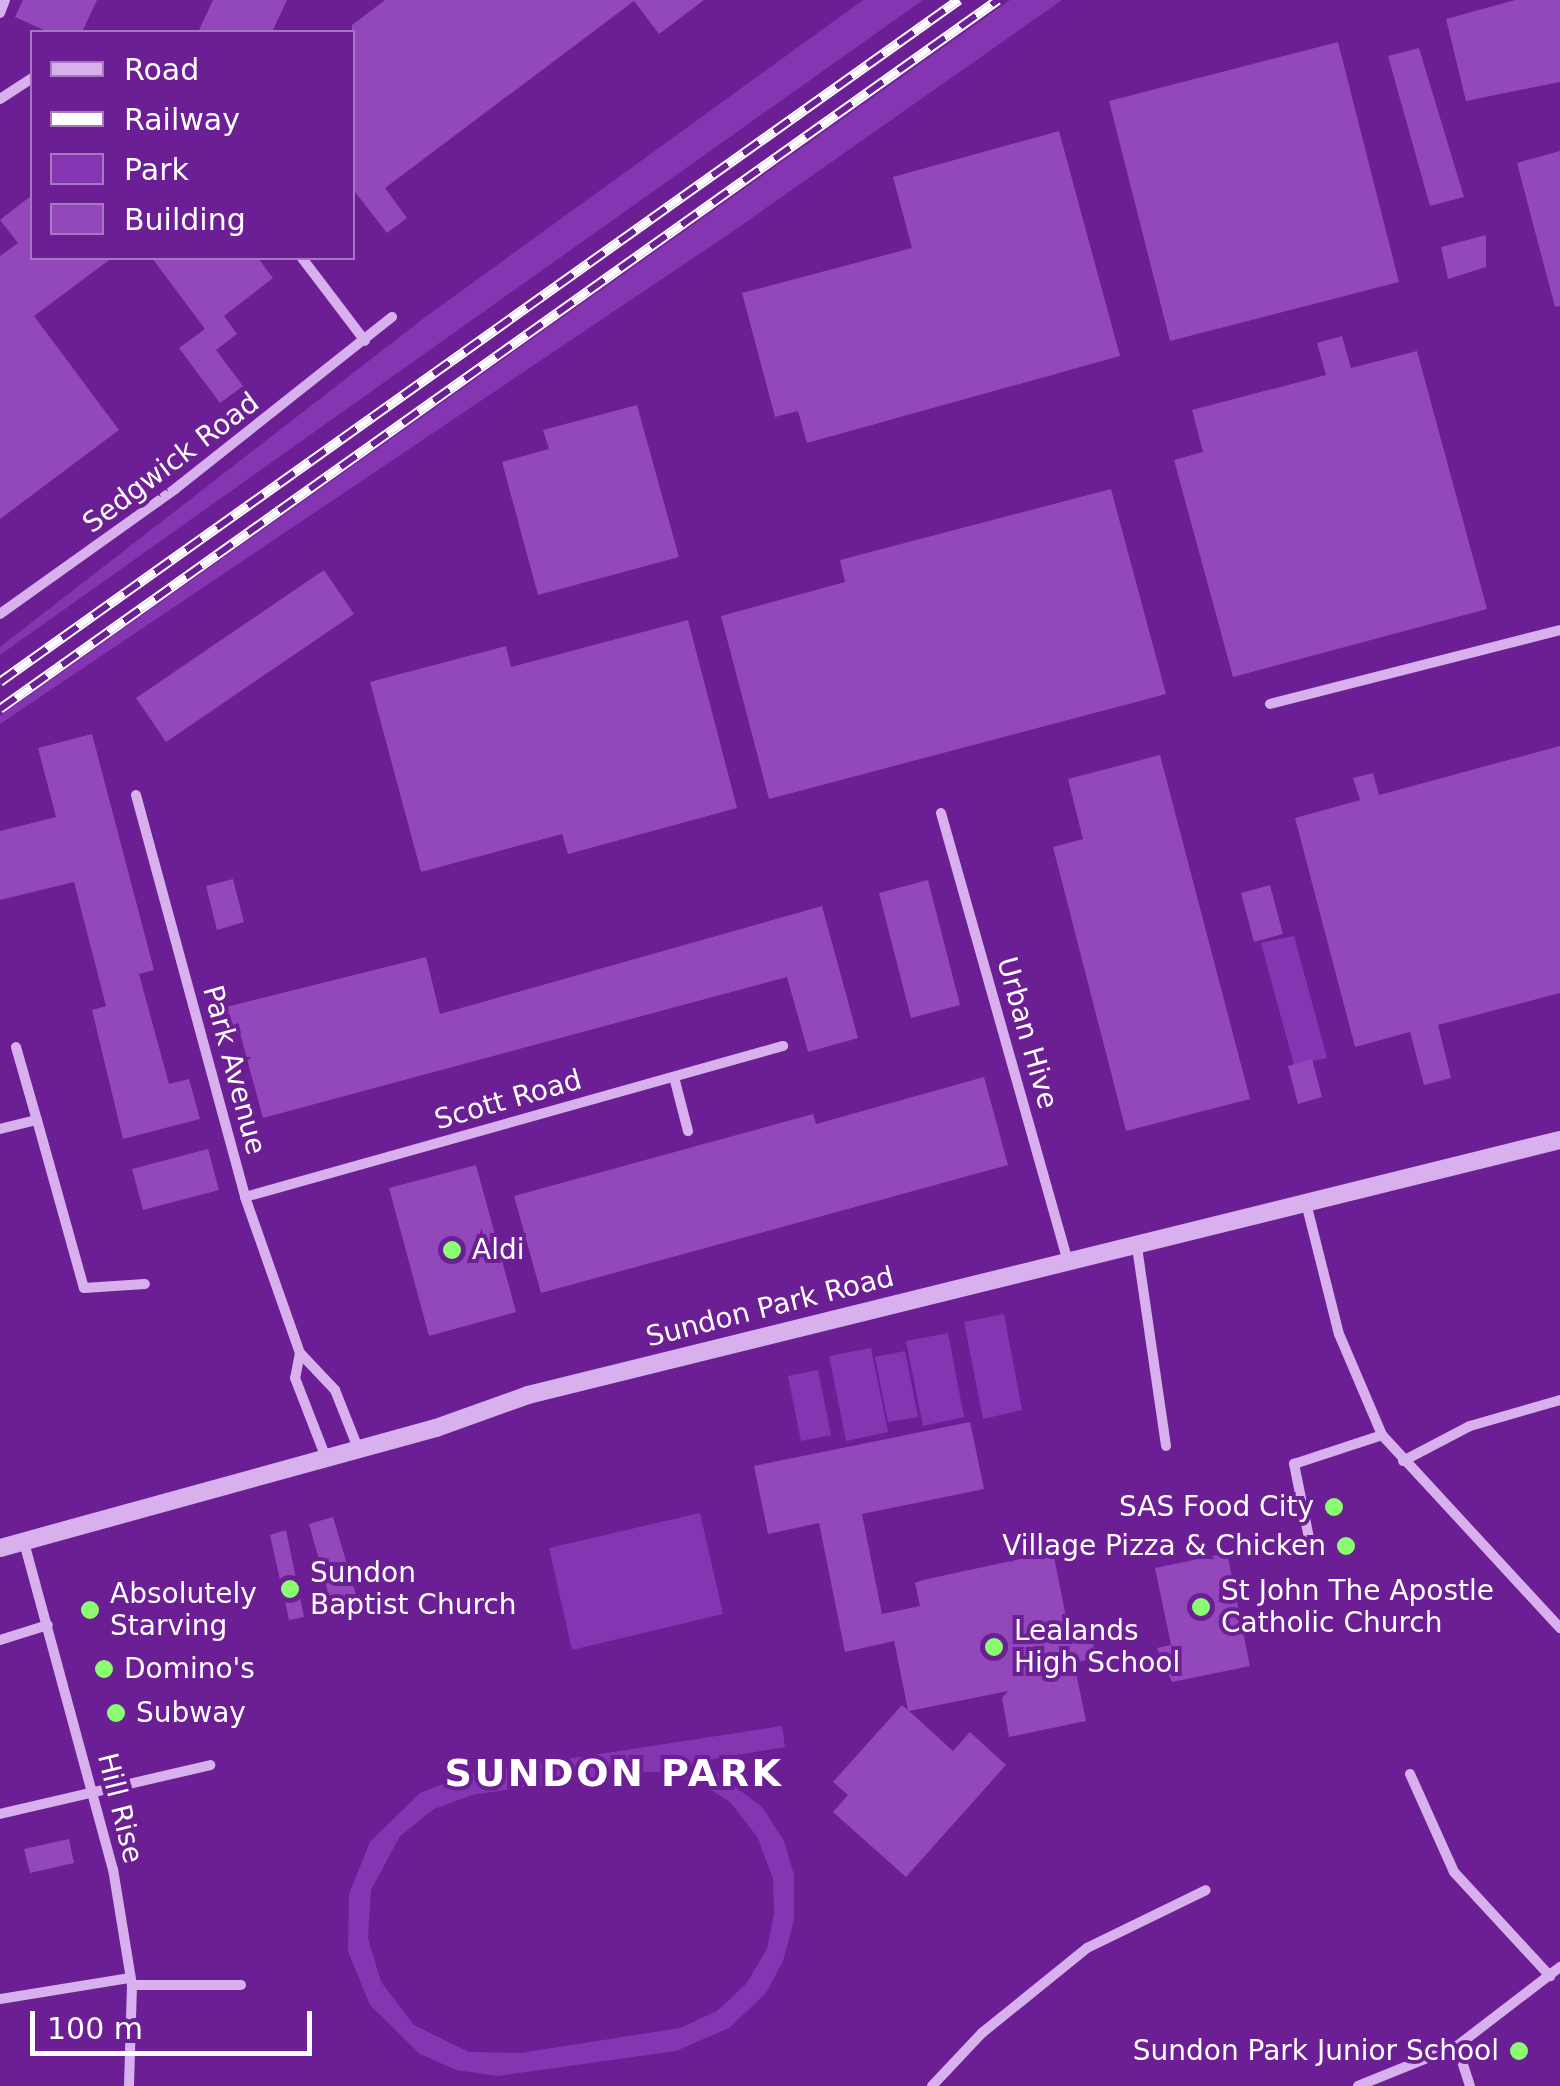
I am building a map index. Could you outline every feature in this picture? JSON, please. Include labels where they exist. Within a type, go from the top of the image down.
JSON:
[{"type":"street","points":[[0,13],[6,0]]},
{"type":"street","points":[[0,99],[30,79]]},
{"type":"street","points":[[304,260],[365,341]]},
{"type":"street","name":"Sedgwick Road","points":[[0,614],[94,550],[392,318]]},
{"type":"street","points":[[1270,704],[1560,630]]},
{"type":"street","name":"Park Avenue","points":[[136,795],[245,1197],[300,1352],[335,1390],[358,1448]]},
{"type":"street","name":"Urban Hive","points":[[941,813],[1069,1264]]},
{"type":"street","points":[[16,1046],[84,1288],[145,1284]]},
{"type":"street","name":"Scott Road","points":[[245,1197],[783,1046]]},
{"type":"street","points":[[674,1076],[688,1130]]},
{"type":"street","points":[[0,1129],[37,1120]]},
{"type":"street","name":"Sundon Park Road","points":[[0,1548],[25,1546],[51,1532],[326,1458],[528,1395],[1560,1140]]},
{"type":"street","points":[[1306,1203],[1338,1334],[1382,1435],[1560,1628]]},
{"type":"street","points":[[1138,1247],[1166,1446]]},
{"type":"street","name":"Park Avenue","points":[[300,1352],[295,1378],[326,1458]]},
{"type":"street","points":[[1404,1461],[1470,1426],[1560,1400]]},
{"type":"street","points":[[1310,1543],[1294,1464],[1382,1435]]},
{"type":"street","name":"Hill Rise","points":[[25,1546],[94,1794],[131,1982],[128,2086]]},
{"type":"street","points":[[0,1640],[48,1625]]},
{"type":"street","points":[[0,1814],[210,1765]]},
{"type":"street","points":[[1410,1774],[1454,1872],[1550,1976]]},
{"type":"street","points":[[932,2086],[982,2033],[1087,1948],[1206,1890]]},
{"type":"street","points":[[1358,2086],[1457,2046],[1560,1967]]},
{"type":"street","points":[[0,1999],[131,1982],[242,1985]]},
{"type":"street","points":[[1457,2046],[1470,2086]]},
{"type":"green space","points":[[863,0],[923,0],[0,655],[0,647],[424,318]]},
{"type":"green space","points":[[1010,0],[1062,0],[729,234],[0,724],[0,716]]},
{"type":"green space","points":[[1294,936],[1327,1058],[1294,1065],[1261,943]]},
{"type":"green space","points":[[1004,1314],[1022,1410],[983,1419],[964,1322]]},
{"type":"green space","points":[[948,1333],[964,1417],[923,1426],[906,1341]]},
{"type":"green space","points":[[871,1348],[888,1432],[846,1441],[829,1356]]},
{"type":"green space","points":[[905,1351],[918,1417],[888,1422],[875,1357]]},
{"type":"green space","points":[[818,1370],[831,1435],[801,1441],[788,1376]]},
{"type":"green space","points":[[700,1513],[723,1614],[572,1650],[549,1548]]},
{"type":"green space","points":[[782,1726],[785,1747],[701,1761],[762,1807],[784,1841],[794,1875],[794,1920],[783,1961],[766,1993],[729,2028],[676,2051],[498,2076],[456,2070],[420,2054],[370,2005],[348,1951],[349,1894],[370,1842],[420,1793],[469,1774]],"holes":[[[627,1772],[661,1772],[702,1784],[731,1803],[758,1838],[773,1879],[774,1914],[767,1949],[746,1984],[717,2011],[680,2028],[520,2053],[469,2052],[414,2025],[381,1982],[368,1938],[371,1890],[400,1836],[434,1809],[472,1795]]]},
{"type":"building","points":[[23,0],[97,0],[83,30],[44,30],[15,17]]},
{"type":"building","points":[[213,0],[287,0],[273,30],[199,30]]},
{"type":"building","points":[[385,0],[704,0],[659,34],[634,1],[385,188],[407,218],[387,233],[355,192],[352,25]]},
{"type":"building","points":[[1515,0],[1560,0],[1560,82],[1466,101],[1446,19]]},
{"type":"building","points":[[1338,42],[1399,282],[1170,341],[1109,101]]},
{"type":"building","points":[[1419,48],[1464,197],[1430,206],[1388,56]]},
{"type":"building","points":[[1059,131],[1120,356],[807,443],[798,411],[775,417],[742,293],[912,248],[893,177]]},
{"type":"building","points":[[1560,151],[1560,306],[1555,307],[1517,163]]},
{"type":"building","points":[[30,197],[30,260],[109,260],[34,316],[119,430],[0,519],[0,256],[18,243],[0,220]]},
{"type":"building","points":[[1486,235],[1486,267],[1448,279],[1441,247]]},
{"type":"building","points":[[153,260],[260,260],[273,278],[224,316],[237,334],[216,350],[243,386],[220,403],[179,348],[205,329]]},
{"type":"building","points":[[1342,336],[1351,368],[1417,351],[1487,609],[1233,677],[1174,460],[1203,452],[1192,410],[1326,375],[1317,343]]},
{"type":"building","points":[[637,405],[679,557],[538,595],[502,462],[549,449],[543,430]]},
{"type":"building","points":[[1111,489],[1166,694],[769,799],[721,616],[845,582],[840,560]]},
{"type":"building","points":[[324,570],[354,614],[166,742],[136,698]]},
{"type":"building","points":[[688,620],[737,808],[568,854],[562,834],[421,872],[370,682],[506,646],[511,667]]},
{"type":"building","points":[[92,734],[154,970],[139,974],[169,1084],[189,1079],[200,1119],[123,1139],[92,1010],[106,1006],[74,882],[0,900],[0,831],[56,817],[38,748]]},
{"type":"building","points":[[1560,746],[1560,993],[1438,1025],[1451,1078],[1424,1085],[1410,1032],[1355,1047],[1295,818],[1360,800],[1353,778],[1373,773],[1379,795]]},
{"type":"building","points":[[1160,755],[1250,1099],[1126,1131],[1053,847],[1083,839],[1068,779]]},
{"type":"building","points":[[233,879],[244,922],[217,930],[206,886]]},
{"type":"building","points":[[928,880],[960,1005],[911,1018],[879,893]]},
{"type":"building","points":[[1270,885],[1283,934],[1254,942],[1241,893]]},
{"type":"building","points":[[822,906],[858,1038],[808,1052],[787,977],[263,1118],[240,1033],[224,1037],[218,1009],[426,957],[440,1014]]},
{"type":"building","points":[[1312,1059],[1322,1097],[1298,1104],[1288,1066]]},
{"type":"building","points":[[984,1077],[1008,1165],[541,1293],[514,1196],[813,1114],[816,1124]]},
{"type":"building","points":[[208,1149],[219,1190],[143,1210],[132,1169]]},
{"type":"building","name":"Aldi","points":[[476,1165],[516,1312],[429,1336],[389,1188]]},
{"type":"building","name":"Lealands High School","points":[[970,1422],[984,1489],[862,1514],[882,1614],[920,1606],[915,1583],[923,1580],[1053,1552],[1068,1627],[1089,1623],[1096,1658],[1074,1663],[1086,1721],[1009,1737],[1002,1698],[1008,1691],[909,1711],[953,1751],[970,1732],[1006,1765],[906,1877],[833,1812],[848,1795],[833,1782],[902,1705],[908,1710],[894,1641],[845,1652],[819,1523],[768,1534],[754,1466]]},
{"type":"building","points":[[333,1517],[360,1608],[334,1614],[309,1524]]},
{"type":"building","points":[[286,1530],[304,1617],[289,1620],[270,1535]]},
{"type":"building","name":"St John The Apostle Catholic Church","points":[[1227,1553],[1250,1666],[1172,1682],[1157,1648],[1171,1645],[1155,1568]]},
{"type":"building","points":[[69,1839],[74,1863],[30,1873],[24,1849]]},
{"type":"railway","points":[[0,682],[959,0]]},
{"type":"railway","points":[[0,709],[998,0]]},
{"type":"place","name":"Aldi","points":[[452,1250]]},
{"type":"place","name":"SAS Food City","points":[[1334,1507]]},
{"type":"place","name":"Village Pizza & Chicken","points":[[1346,1546]]},
{"type":"place","name":"Sundon Baptist Church","points":[[290,1589]]},
{"type":"place","name":"St John The Apostle Catholic Church","points":[[1201,1607]]},
{"type":"place","name":"Absolutely Starving","points":[[90,1610]]},
{"type":"place","name":"Lealands High School","points":[[994,1647]]},
{"type":"place","name":"Domino's","points":[[104,1669]]},
{"type":"place","name":"Subway","points":[[116,1713]]},
{"type":"place","name":"Sundon Park Junior School","points":[[1519,2051]]},
{"type":"district","name":"SUNDON PARK","points":[[614,1774]]}]
